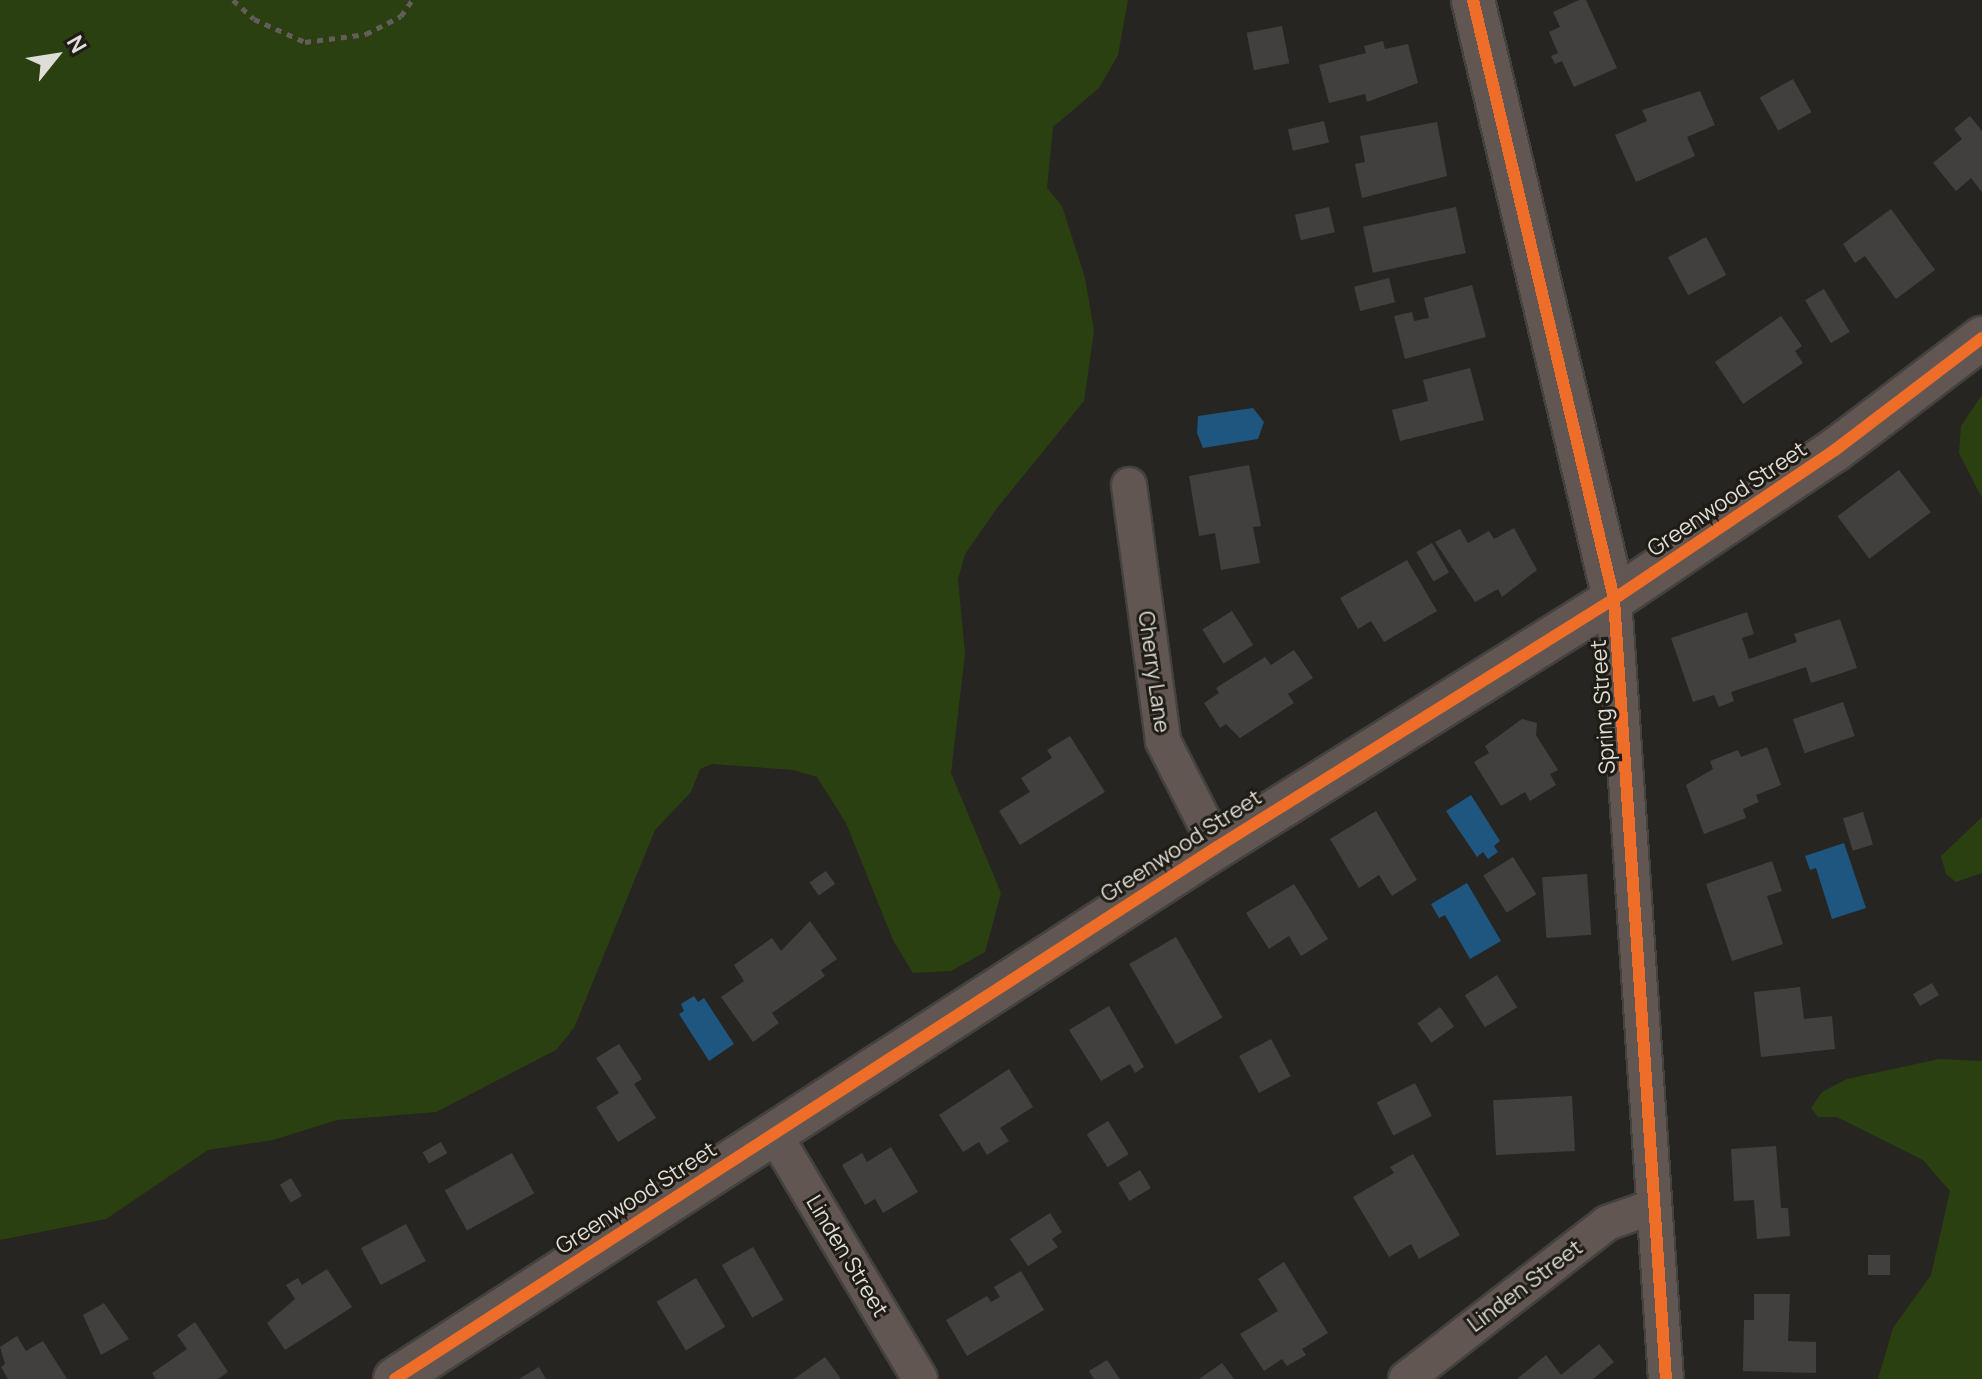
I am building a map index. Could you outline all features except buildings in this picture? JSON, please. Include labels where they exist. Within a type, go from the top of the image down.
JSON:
[{"type":"street","name":"Spring Street","points":[[1473,0],[1614,599],[1627,742],[1652,1207],[1666,1379]]},
{"type":"street","name":"Greenwood Street","points":[[395,1379],[1217,847],[1614,599],[1835,450],[1982,338]]},
{"type":"street","name":"Cherry Lane","points":[[1129,485],[1163,741],[1217,847]]},
{"type":"street","name":"Linden Street","points":[[773,1132],[920,1379]]},
{"type":"street","name":"Linden Street","points":[[1406,1379],[1607,1223],[1652,1207]]},
{"type":"path","points":[[233,0],[254,19],[305,42],[366,34],[401,16],[412,0]]},
{"type":"green space","points":[[0,0],[1128,0],[1118,55],[1099,88],[1053,127],[1047,188],[1062,206],[1085,278],[1094,331],[1084,401],[997,508],[965,554],[958,579],[965,654],[951,773],[1001,893],[985,952],[951,971],[913,973],[893,940],[846,823],[817,777],[793,770],[712,764],[700,769],[691,792],[655,830],[574,1028],[556,1050],[436,1112],[337,1120],[273,1140],[208,1150],[106,1219],[0,1240]]},
{"type":"green space","points":[[1982,395],[1982,498],[1959,453],[1961,426]]},
{"type":"green space","points":[[1982,817],[1982,873],[1956,882],[1946,874],[1941,856]]},
{"type":"green space","points":[[1939,1059],[1982,1061],[1982,1379],[1878,1379],[1893,1328],[1931,1275],[1950,1191],[1923,1160],[1837,1117],[1818,1117],[1811,1108],[1822,1092],[1847,1079]]},
{"type":"water","points":[[1253,408],[1264,422],[1258,439],[1203,448],[1197,433],[1198,416]]},
{"type":"water","points":[[1471,795],[1500,841],[1494,846],[1498,852],[1488,859],[1483,852],[1477,857],[1446,811]]},
{"type":"water","points":[[1844,843],[1866,908],[1832,919],[1816,868],[1810,870],[1805,856]]},
{"type":"water","points":[[1467,883],[1501,941],[1470,959],[1445,915],[1439,918],[1431,904]]},
{"type":"water","points":[[694,996],[698,1002],[704,998],[734,1044],[709,1061],[679,1014],[684,1011],[681,1004]]},
{"type":"cycle path","points":[[1473,0],[1614,599],[1666,1379]]},
{"type":"cycle path","points":[[395,1379],[1217,847],[1614,599],[1835,450],[1982,338]]}]
